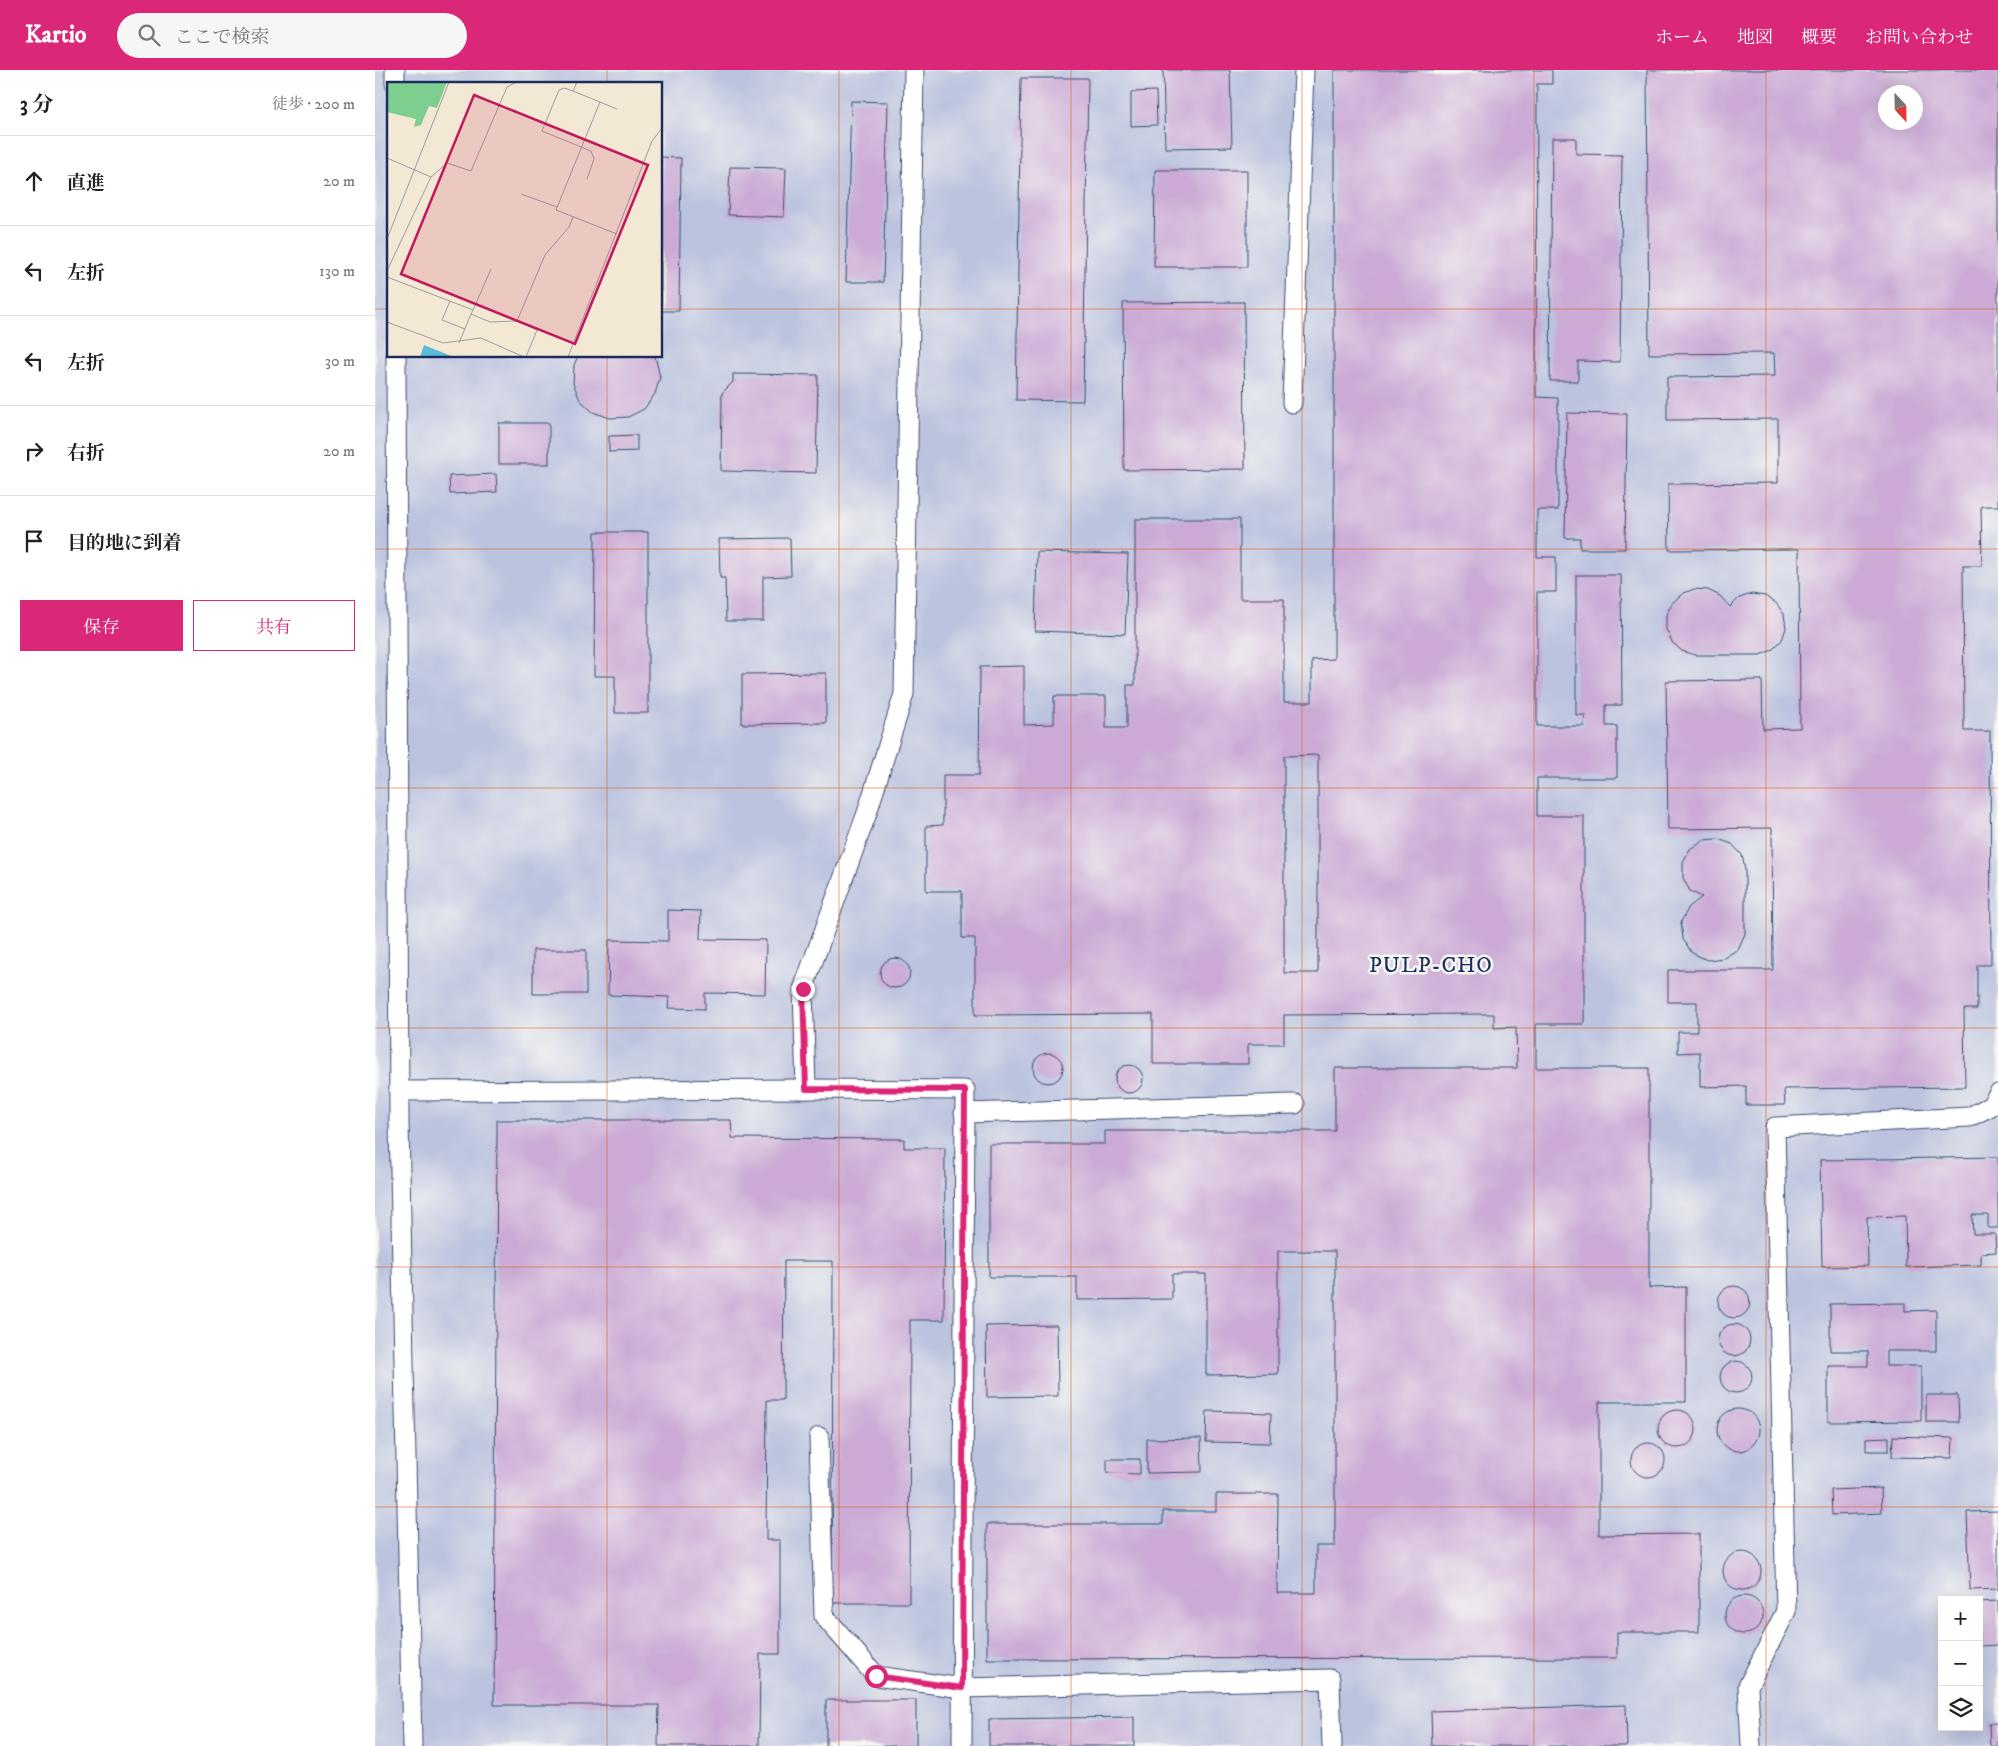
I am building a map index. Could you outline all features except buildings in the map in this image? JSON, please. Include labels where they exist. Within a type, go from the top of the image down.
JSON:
[{"type":"lane","points":[[806,1089],[803,989],[867,813],[904,694],[914,70]]},
{"type":"lane","points":[[1292,403],[1304,70]]},
{"type":"lane","points":[[396,358],[399,1122],[412,1746]]},
{"type":"lane","points":[[399,1091],[965,1090],[962,1746]]},
{"type":"lane","points":[[1751,1746],[1749,1686],[1786,1611],[1775,1127],[1969,1117],[1991,1106],[1998,1094]]},
{"type":"lane","points":[[964,1113],[1295,1104]]},
{"type":"lane","points":[[819,1437],[824,1616],[876,1676],[962,1688],[1330,1679],[1332,1746]]},
{"type":"shaded area","points":[[375,70],[1998,70],[1998,1746],[375,1746]]},
{"type":"district","name":"PULP-CHO","points":[[1431,965]]},
{"type":"route","points":[[803,989],[806,1089],[965,1090],[962,1688],[876,1676]]}]
